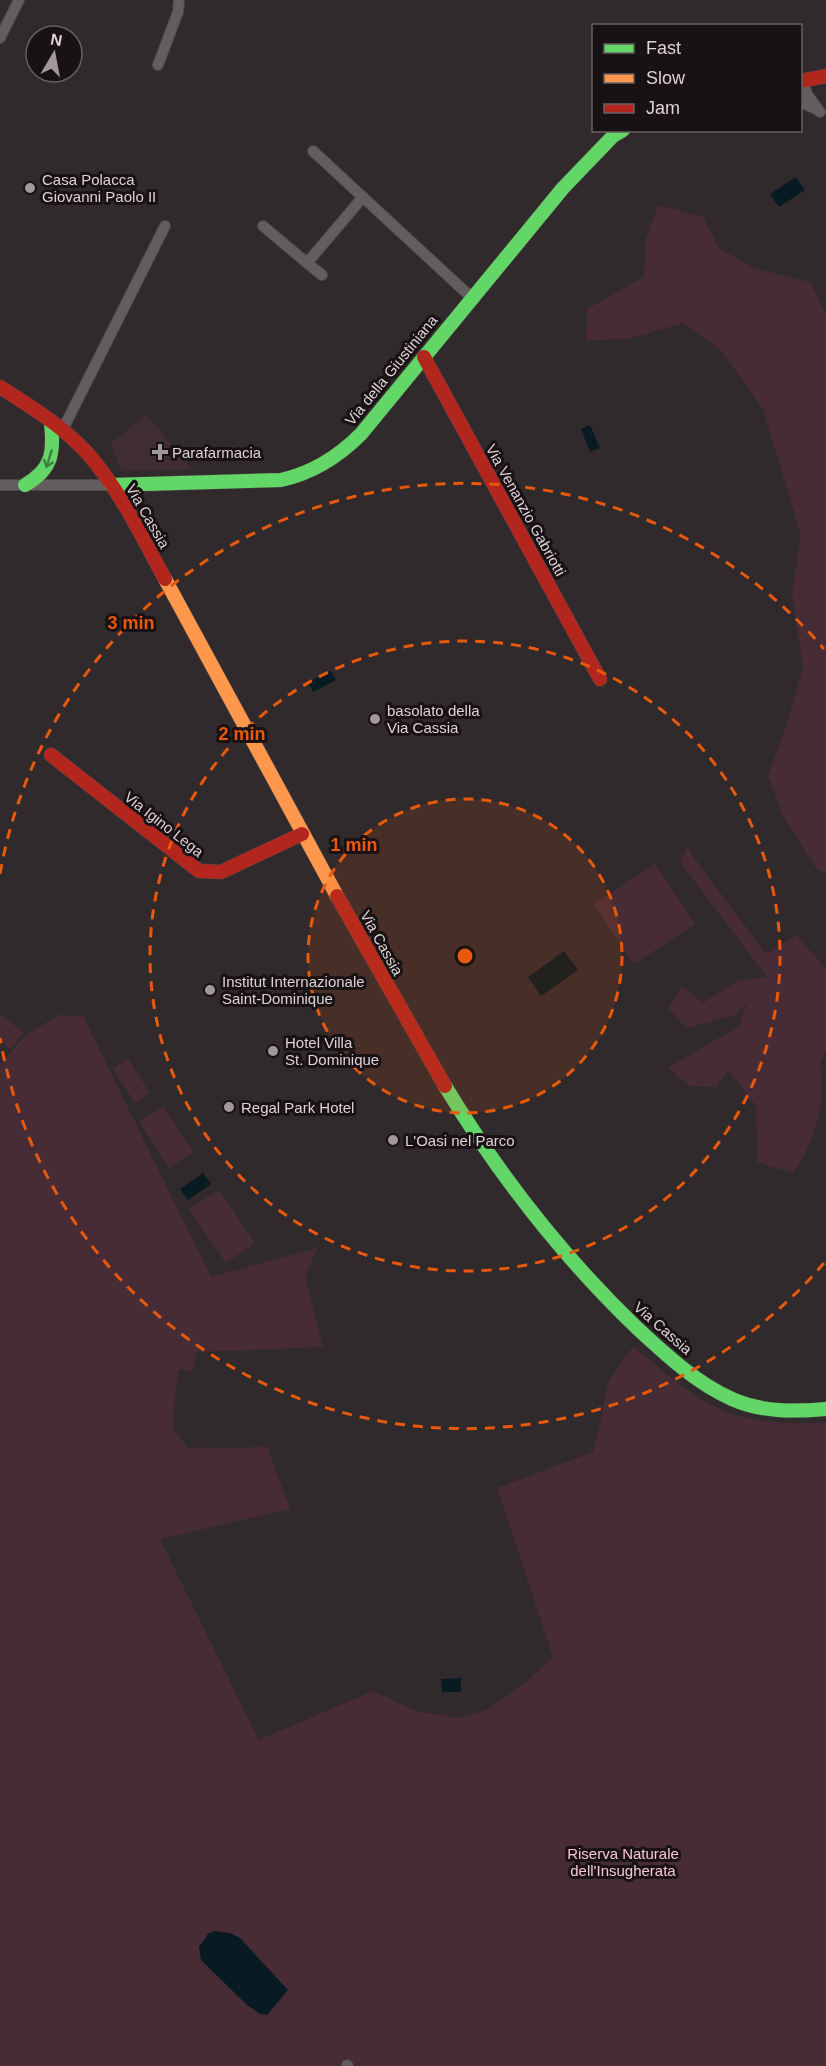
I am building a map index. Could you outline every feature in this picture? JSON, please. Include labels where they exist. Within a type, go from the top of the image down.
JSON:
[{"type":"main road","points":[[802,81],[826,75]]},
{"type":"main road","name":"Via della Giustiniana","points":[[111,485],[281,480],[302,475],[336,457],[353,442],[563,188],[613,136],[620,132]]},
{"type":"main road","name":"Via Venanzio Gabriotti","points":[[424,357],[600,679]]},
{"type":"main road","name":"Via Cassia","points":[[0,387],[57,427],[87,454],[111,485],[162,573],[302,834],[413,1032],[500,1173],[550,1239],[579,1272],[654,1343],[696,1378],[746,1404],[768,1409],[826,1409]]},
{"type":"main road","points":[[25,485],[44,472],[48,466],[57,427]]},
{"type":"main road","name":"Via Igino Lega","points":[[51,755],[199,871],[221,872],[302,834]]},
{"type":"street","points":[[0,38],[19,0]]},
{"type":"street","points":[[158,65],[176,16],[179,0]]},
{"type":"street","points":[[802,81],[807,94],[823,113]]},
{"type":"street","points":[[802,102],[823,113]]},
{"type":"street","points":[[313,151],[472,298]]},
{"type":"street","points":[[307,263],[363,197]]},
{"type":"street","points":[[57,427],[165,226]]},
{"type":"street","points":[[263,226],[322,275]]},
{"type":"street","points":[[0,485],[111,485]]},
{"type":"shaded area","points":[[146,414],[193,470],[122,471],[110,444]]},
{"type":"green space","points":[[658,205],[703,217],[719,248],[753,268],[810,282],[826,315],[826,873],[816,868],[783,816],[768,776],[785,730],[803,668],[792,593],[801,535],[763,409],[720,349],[683,323],[631,338],[586,341],[587,309],[644,277],[645,242]]},
{"type":"green space","points":[[687,848],[766,954],[796,935],[826,969],[826,1051],[820,1064],[820,1107],[813,1135],[793,1173],[757,1162],[756,1106],[729,1071],[716,1087],[689,1086],[668,1068],[739,1026],[747,1003],[735,1015],[686,1028],[668,1008],[682,987],[703,1003],[737,981],[767,977],[680,862]]},
{"type":"green space","points":[[655,864],[695,924],[634,964],[594,904]]},
{"type":"green space","points":[[0,1014],[24,1033],[10,1049],[0,1039]]},
{"type":"green space","name":"Riserva Naturale dell'Insugherata","points":[[58,1015],[83,1016],[211,1277],[317,1248],[305,1277],[323,1347],[197,1352],[192,1372],[179,1369],[174,1404],[173,1428],[188,1448],[267,1447],[290,1509],[160,1539],[259,1740],[373,1691],[416,1711],[459,1718],[487,1710],[525,1683],[553,1657],[497,1488],[593,1452],[608,1383],[626,1355],[634,1347],[691,1392],[729,1413],[777,1422],[826,1423],[826,2066],[0,2066],[0,1064],[24,1037]]},
{"type":"green space","points":[[128,1059],[150,1093],[135,1103],[113,1069]]},
{"type":"green space","points":[[163,1106],[193,1152],[169,1168],[139,1121]]},
{"type":"green space","points":[[219,1190],[255,1243],[226,1263],[189,1209]]},
{"type":"water","points":[[796,177],[805,190],[779,207],[770,194]]},
{"type":"water","points":[[590,425],[600,448],[590,452],[581,429]]},
{"type":"water","points":[[331,671],[336,680],[313,692],[308,682]]},
{"type":"water","points":[[564,951],[578,970],[541,996],[528,977]]},
{"type":"water","points":[[203,1173],[211,1184],[188,1200],[180,1189]]},
{"type":"water","points":[[461,1678],[461,1692],[442,1692],[441,1679]]},
{"type":"water","points":[[214,1931],[230,1933],[240,1938],[288,1990],[267,2015],[260,2014],[247,2005],[201,1960],[199,1947],[208,1934]]},
{"type":"traffic: fast","points":[[111,485],[281,480],[304,473],[334,457],[361,434],[563,188],[613,136],[620,132]]},
{"type":"traffic: fast","points":[[25,485],[41,473],[50,459],[51,422]]},
{"type":"traffic: fast","points":[[445,1086],[487,1151],[533,1213],[609,1301],[670,1358],[706,1385],[743,1403],[778,1410],[826,1409]]},
{"type":"traffic: slow","points":[[165,579],[337,896]]},
{"type":"traffic: jam","points":[[802,81],[826,76]]},
{"type":"traffic: jam","points":[[424,357],[600,679]]},
{"type":"traffic: jam","points":[[0,387],[57,426],[88,454],[120,498],[165,579]]},
{"type":"traffic: jam","points":[[51,755],[199,871],[221,872],[302,834]]},
{"type":"traffic: jam","points":[[337,896],[445,1086]]},
{"type":"place","name":"Casa Polacca Giovanni Paolo II","points":[[30,188]]},
{"type":"place","name":"Parafarmacia","points":[[160,452]]},
{"type":"place","name":"basolato della Via Cassia","points":[[375,719]]},
{"type":"place","name":"Institut Internazionale Saint-Dominique","points":[[210,990]]},
{"type":"place","name":"Hotel Villa St. Dominique","points":[[273,1051]]},
{"type":"place","name":"Regal Park Hotel","points":[[229,1107]]},
{"type":"place","name":"L'Oasi nel Parco","points":[[393,1140]]}]
